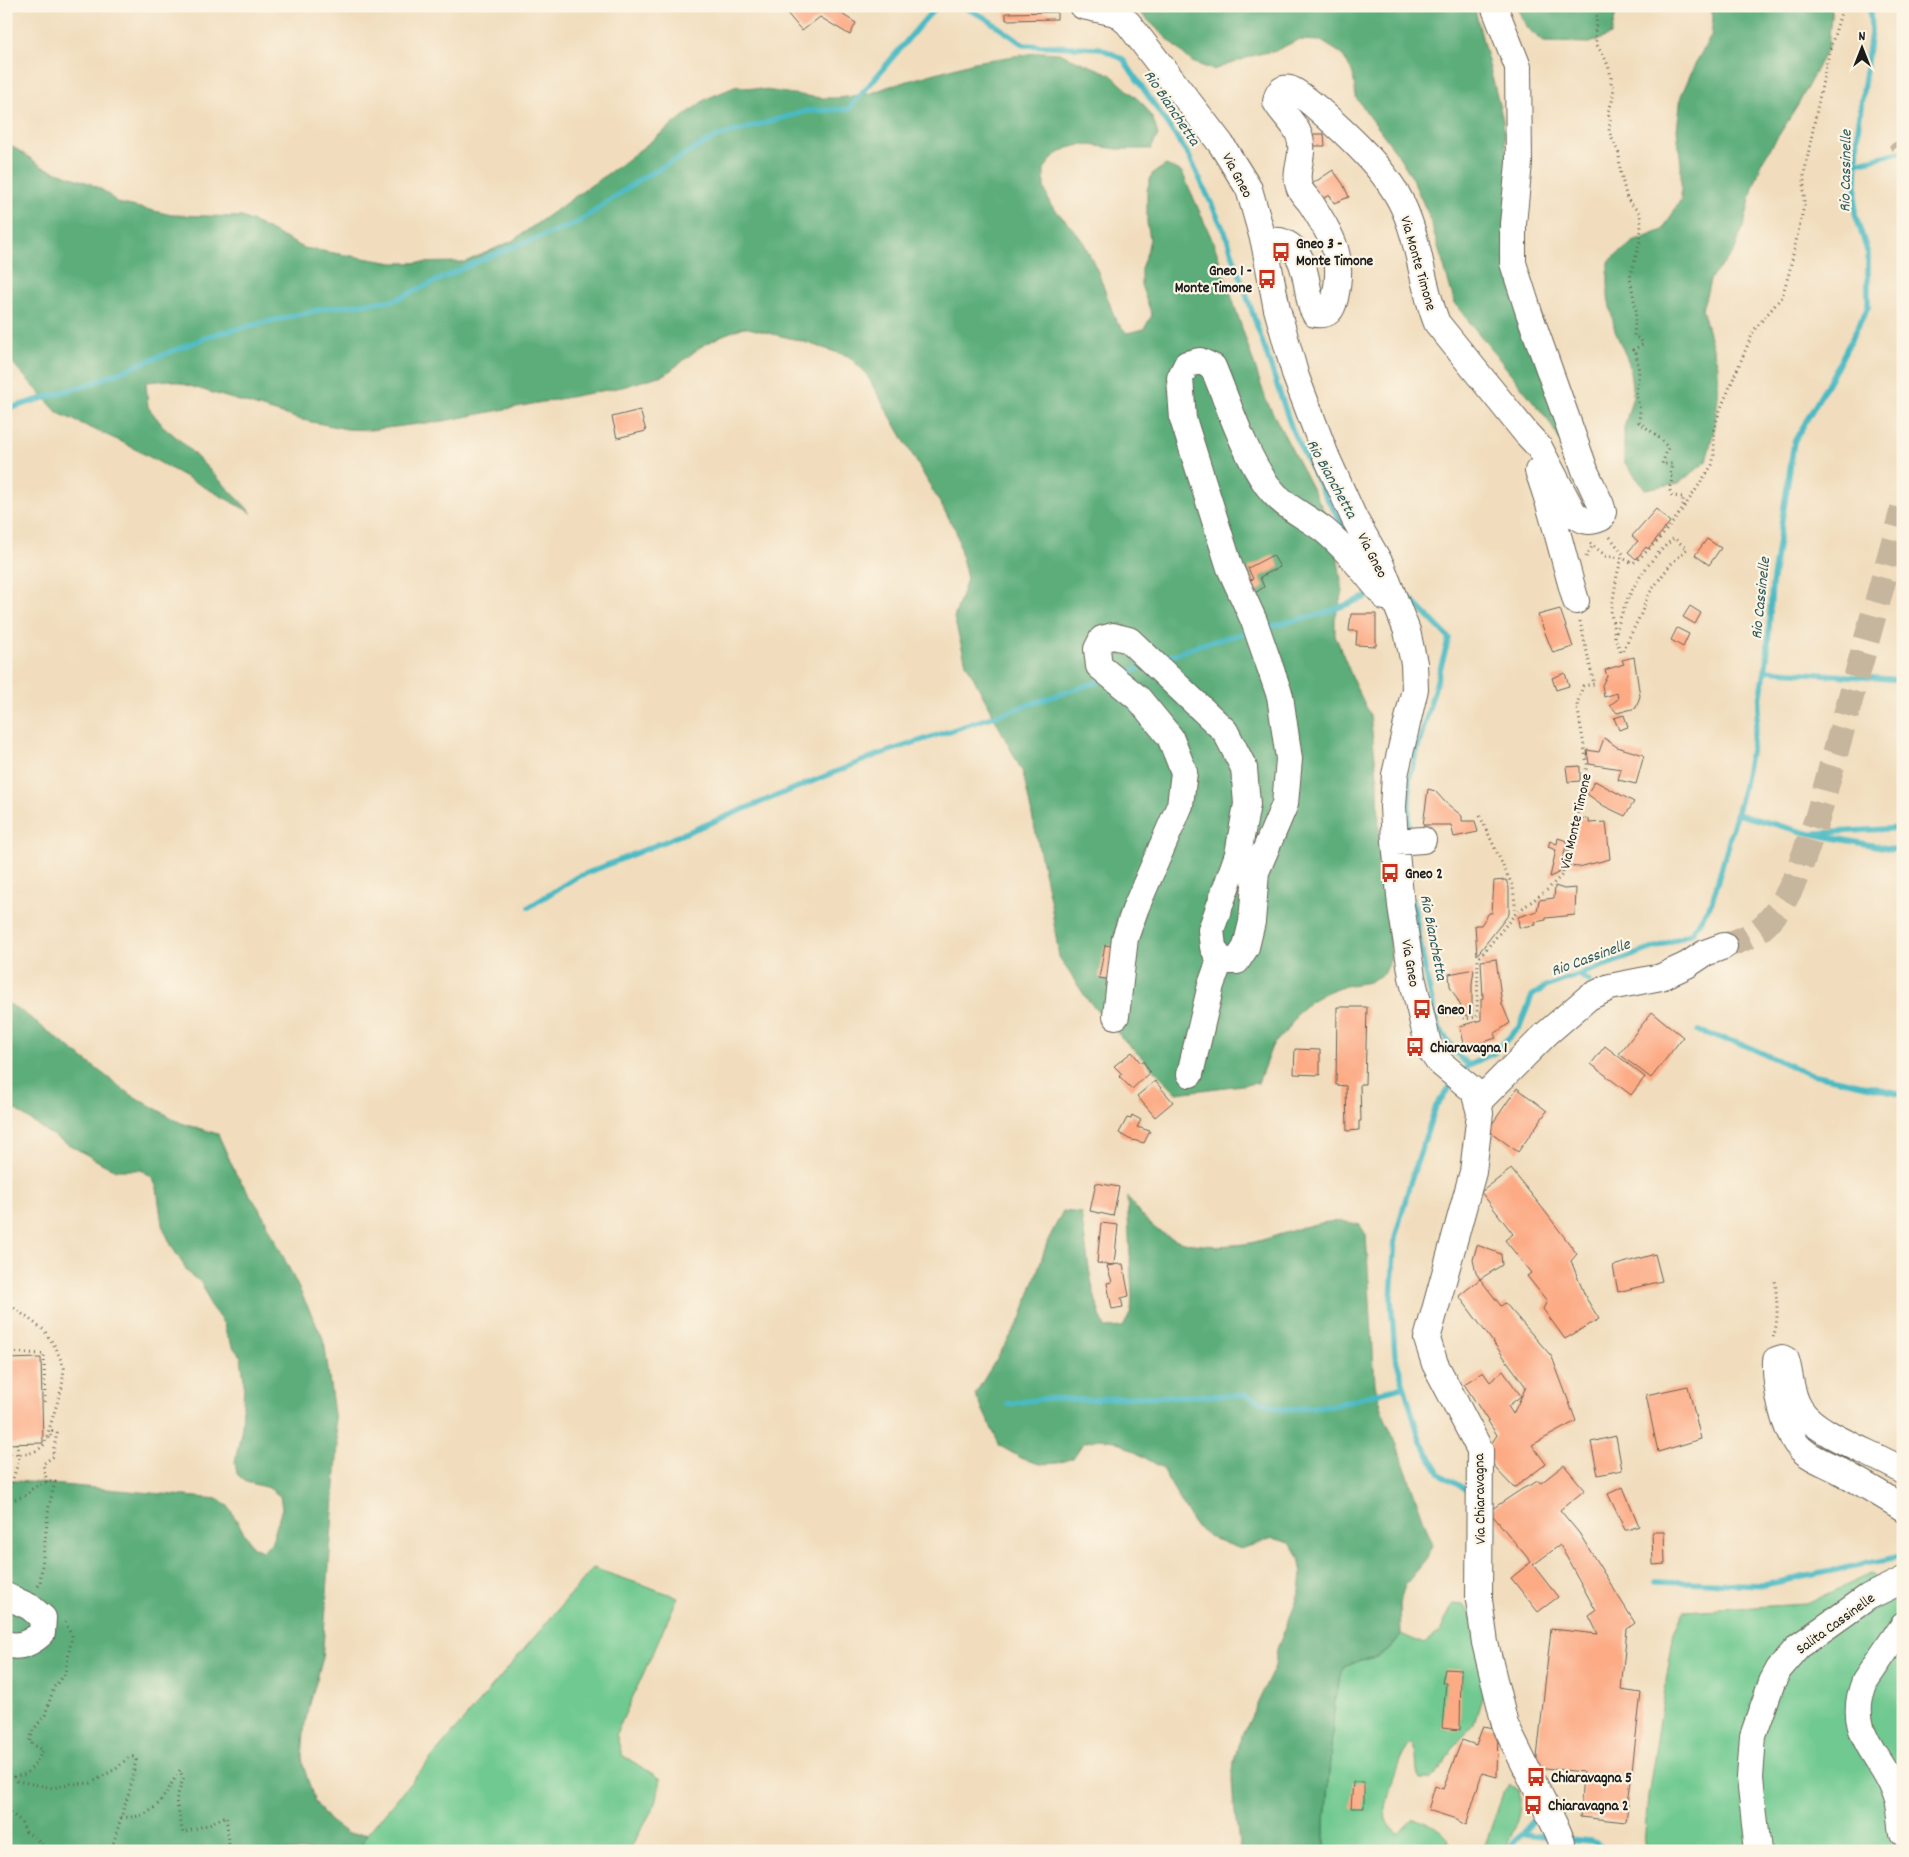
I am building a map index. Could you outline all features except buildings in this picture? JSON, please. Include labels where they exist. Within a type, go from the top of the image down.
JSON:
[{"type":"street","name":"Via Monte Timone","points":[[1264,242],[1278,240],[1290,246],[1301,258],[1310,302],[1315,314],[1329,313],[1333,308],[1339,263],[1334,243],[1301,190],[1296,178],[1301,157],[1299,134],[1276,102],[1278,93],[1282,89],[1289,88],[1300,94],[1358,145],[1380,172],[1401,202],[1417,245],[1428,301],[1437,322],[1539,447],[1573,512],[1579,519],[1587,522],[1601,518],[1603,512],[1601,505],[1580,456],[1513,263],[1514,224],[1520,163],[1518,67],[1494,6]]},
{"type":"street","name":"Via Gneo","points":[[1092,7],[1116,13],[1128,23],[1221,144],[1249,189],[1264,242],[1277,309],[1296,377],[1326,456],[1354,518],[1382,565],[1407,631],[1414,663],[1415,688],[1395,775],[1393,807],[1401,906],[1412,977],[1429,1048],[1438,1061],[1476,1097]]},
{"type":"street","points":[[1220,960],[1237,961],[1246,947],[1252,922],[1256,872],[1285,804],[1289,759],[1280,696],[1254,621],[1230,568],[1183,419],[1180,378],[1187,364],[1200,361],[1213,367],[1248,450],[1267,484],[1284,505],[1323,530],[1353,558],[1398,610]]},
{"type":"street","name":"Via Monte Timone","points":[[1526,433],[1530,450],[1557,527],[1562,554],[1576,601]]},
{"type":"street","points":[[1116,1016],[1125,938],[1136,907],[1180,805],[1184,772],[1170,736],[1139,698],[1099,666],[1097,649],[1102,639],[1113,636],[1129,640],[1225,731],[1244,768],[1247,804],[1238,854],[1211,930],[1212,947],[1220,960]]},
{"type":"street","points":[[1395,842],[1423,840]]},
{"type":"street","points":[[1476,1097],[1589,998],[1610,987],[1661,977],[1705,953],[1724,946]]},
{"type":"street","points":[[1190,1074],[1211,985],[1220,960]]},
{"type":"street","points":[[1644,996],[1661,977]]},
{"type":"street","name":"Via Chiaravagna","points":[[1476,1097],[1480,1113],[1473,1172],[1427,1339],[1435,1364],[1480,1450],[1479,1600],[1485,1643],[1505,1725],[1559,1840]]},
{"type":"street","points":[[1903,1471],[1837,1438],[1809,1419],[1800,1410],[1795,1399],[1786,1360],[1782,1358],[1776,1360],[1778,1388],[1783,1411],[1789,1431],[1799,1447],[1815,1460],[1838,1470],[1903,1508]]},
{"type":"street","name":"Salita Cassinelle","points":[[1758,1851],[1750,1778],[1753,1736],[1772,1682],[1779,1669],[1799,1646],[1868,1598],[1903,1580]]},
{"type":"street","points":[[6,1596],[30,1606],[43,1618],[42,1633],[32,1642],[11,1646],[6,1644]]},
{"type":"street","points":[[1903,1626],[1865,1680],[1861,1690],[1859,1714],[1863,1736],[1886,1773],[1897,1799],[1903,1833]]},
{"type":"path","points":[[1600,6],[1595,37],[1612,77],[1611,85],[1614,87],[1612,102],[1608,112],[1610,120],[1609,132],[1619,154],[1620,170],[1627,199],[1640,214],[1640,241],[1630,278],[1636,310],[1634,336],[1640,338],[1643,344],[1633,350],[1636,352],[1638,363],[1639,381],[1636,395],[1640,410],[1639,422],[1661,439],[1668,448],[1662,464],[1672,464],[1671,484],[1668,488],[1672,496],[1683,497],[1683,506]]},
{"type":"path","points":[[1584,559],[1592,545],[1606,556],[1622,558],[1633,563],[1646,553],[1662,536],[1712,465],[1714,430],[1720,410],[1754,330],[1782,297],[1804,206],[1804,175],[1819,99],[1829,54],[1844,6]]},
{"type":"path","points":[[1609,536],[1623,554],[1617,575],[1611,613],[1615,637],[1621,654],[1641,614],[1648,595],[1670,565],[1686,549],[1674,538],[1659,552],[1637,579],[1621,614],[1615,637]]},
{"type":"path","name":"Via Monte Timone","points":[[1459,1012],[1464,1019],[1477,1017],[1478,959],[1516,913],[1547,890],[1562,876],[1582,795],[1587,764],[1577,704],[1583,686],[1594,684],[1576,601]]},
{"type":"path","points":[[1480,816],[1513,887],[1516,913]]},
{"type":"path","points":[[1775,1278],[1776,1332],[1773,1338],[1776,1360]]},
{"type":"path","points":[[6,1302],[44,1330],[56,1348],[64,1368],[62,1387],[42,1448],[23,1455],[6,1453]]},
{"type":"path","points":[[6,1352],[44,1354],[45,1404]]},
{"type":"path","points":[[47,1482],[43,1464],[54,1456],[52,1452],[57,1433],[52,1431],[49,1439],[51,1431],[49,1430]]},
{"type":"path","points":[[17,1444],[19,1460],[7,1497],[13,1500],[27,1495],[29,1491],[47,1482],[55,1482],[49,1506],[41,1574],[37,1590]]},
{"type":"path","points":[[60,1619],[64,1618],[72,1636],[65,1674],[54,1688],[45,1715],[34,1728],[29,1742],[43,1750],[36,1763],[26,1774],[14,1777],[18,1781],[53,1788],[68,1784],[92,1783],[133,1757],[136,1760],[130,1789],[113,1844],[113,1851]]},
{"type":"path","points":[[121,1817],[135,1818],[154,1810],[180,1770],[183,1779],[176,1800],[183,1833],[226,1816],[229,1841],[228,1851]]},
{"type":"path","points":[[6,1810],[20,1820],[26,1832],[40,1841],[47,1851]]},
{"type":"green space","points":[[1133,6],[1474,6],[1503,120],[1511,200],[1581,477],[1548,420],[1455,304],[1429,216],[1410,174],[1397,153],[1356,98],[1353,74],[1342,54],[1321,41],[1298,40],[1277,50],[1255,55],[1213,70],[1192,62]]},
{"type":"green space","points":[[1516,6],[1614,6],[1616,13],[1611,35],[1590,43],[1544,42],[1527,28]]},
{"type":"green space","points":[[1711,6],[1832,6],[1828,47],[1798,105],[1763,160],[1734,252],[1711,278],[1702,309],[1718,366],[1718,398],[1714,430],[1706,462],[1679,483],[1645,489],[1624,462],[1624,428],[1633,396],[1629,363],[1615,331],[1608,297],[1608,262],[1633,242],[1663,230],[1681,199],[1681,164],[1677,130],[1681,96],[1695,64],[1711,36],[1713,18]]},
{"type":"green space","points":[[1042,52],[1059,53],[1110,74],[1144,105],[1153,119],[1158,135],[1151,149],[1117,149],[1084,144],[1068,148],[1054,156],[1044,169],[1044,187],[1050,204],[1084,243],[1098,272],[1116,321],[1127,333],[1144,329],[1152,315],[1141,285],[1141,268],[1150,238],[1147,223],[1147,190],[1152,174],[1166,165],[1182,172],[1214,244],[1266,400],[1325,513],[1336,548],[1343,592],[1335,618],[1335,635],[1370,715],[1378,783],[1379,831],[1388,896],[1391,959],[1383,974],[1369,982],[1339,987],[1311,1001],[1298,1012],[1289,1028],[1272,1046],[1258,1083],[1177,1093],[1123,1039],[1087,999],[1059,957],[1051,904],[1023,773],[966,663],[954,618],[967,579],[956,531],[865,372],[848,356],[798,340],[744,327],[702,346],[666,374],[622,387],[443,421],[370,430],[347,429],[302,420],[170,380],[146,382],[148,407],[163,426],[182,442],[252,513],[122,442],[58,413],[6,356],[6,142],[43,167],[89,183],[104,191],[118,203],[172,215],[242,217],[304,248],[393,263],[465,262],[512,241],[620,165],[706,99],[737,86],[821,98],[839,98],[872,93],[974,62]]},
{"type":"green space","points":[[6,1002],[24,1013],[128,1093],[181,1123],[218,1134],[236,1174],[262,1213],[324,1340],[338,1444],[322,1661],[305,1722],[302,1757],[315,1802],[329,1820],[348,1834],[367,1834],[360,1851],[6,1851],[6,1480],[219,1499],[228,1506],[252,1546],[262,1551],[271,1543],[282,1508],[280,1496],[269,1488],[246,1482],[237,1474],[235,1462],[242,1427],[244,1381],[241,1357],[227,1336],[224,1324],[209,1304],[201,1282],[190,1275],[172,1247],[162,1225],[157,1188],[152,1177],[141,1170],[116,1170],[103,1164],[47,1132],[6,1103]]},
{"type":"green space","points":[[1127,1197],[1157,1230],[1171,1238],[1202,1245],[1244,1244],[1324,1222],[1360,1225],[1366,1235],[1375,1384],[1384,1416],[1397,1445],[1433,1546],[1426,1560],[1405,1585],[1400,1601],[1401,1634],[1391,1648],[1378,1657],[1361,1660],[1345,1667],[1339,1681],[1335,1697],[1325,1822],[1325,1851],[1240,1851],[1233,1796],[1232,1779],[1238,1745],[1275,1666],[1277,1649],[1300,1591],[1302,1574],[1299,1557],[1290,1543],[1273,1538],[1241,1549],[1209,1537],[1195,1526],[1161,1467],[1116,1441],[1099,1439],[1083,1443],[1073,1458],[1058,1463],[1040,1464],[1023,1459],[1000,1446],[975,1394],[1021,1319],[1048,1240],[1063,1211],[1081,1213],[1092,1286],[1105,1328],[1123,1327],[1131,1312],[1132,1296]]},
{"type":"green space","points":[[593,1568],[678,1597],[616,1734],[622,1755],[661,1779],[656,1803],[629,1851],[360,1851],[367,1834]]},
{"type":"green space","points":[[1871,1574],[1903,1597],[1903,1851],[1650,1851],[1644,1845],[1648,1796],[1674,1632],[1684,1611],[1806,1604]]},
{"type":"green space","points":[[1453,1604],[1463,1605],[1470,1613],[1486,1684],[1474,1724],[1454,1747],[1438,1772],[1430,1780],[1420,1780],[1415,1751],[1411,1742],[1402,1756],[1393,1779],[1386,1812],[1388,1824],[1398,1834],[1413,1819],[1424,1821],[1433,1826],[1449,1840],[1447,1851],[1325,1851],[1325,1822],[1335,1697],[1345,1667],[1361,1660],[1378,1657],[1391,1648],[1401,1634],[1424,1644],[1440,1632]]},
{"type":"green space","points":[[1510,1785],[1519,1790],[1520,1806],[1517,1821],[1505,1851],[1483,1851],[1503,1793]]},
{"type":"waterway","points":[[7,409],[90,384],[215,334],[327,308],[395,300],[492,255],[577,223],[639,180],[716,137],[807,111],[849,109],[938,6]]},
{"type":"waterway","name":"Rio Bianchetta","points":[[961,6],[984,17],[1024,45],[1100,48],[1123,59],[1189,156],[1226,235],[1293,432],[1323,492],[1350,536]]},
{"type":"waterway","name":"Rio Cassinelle","points":[[1462,1072],[1469,1065],[1494,1053],[1520,1026],[1532,996],[1545,987],[1692,933],[1712,902],[1743,790],[1756,724],[1767,659],[1772,585],[1794,442],[1836,369],[1868,307],[1868,254],[1855,213],[1858,129],[1871,32],[1870,6]]},
{"type":"waterway","points":[[1857,163],[1903,151]]},
{"type":"waterway","name":"Rio Bianchetta","points":[[1401,589],[1449,638],[1409,779],[1409,835]]},
{"type":"waterway","points":[[1263,628],[1322,614],[1374,594]]},
{"type":"waterway","points":[[1161,660],[1201,644],[1250,632]]},
{"type":"waterway","points":[[1121,675],[1145,666]]},
{"type":"waterway","points":[[1765,670],[1903,680]]},
{"type":"waterway","points":[[529,907],[575,878],[877,755],[1103,680]]},
{"type":"waterway","points":[[1737,814],[1807,833],[1903,851]]},
{"type":"waterway","points":[[1817,833],[1903,828]]},
{"type":"waterway","name":"Rio Bianchetta","points":[[1413,901],[1425,970],[1438,1027],[1460,1058],[1469,1065]]},
{"type":"waterway","points":[[1579,975],[1589,981]]},
{"type":"waterway","points":[[1698,1031],[1744,1045],[1807,1073],[1903,1094]]},
{"type":"waterway","points":[[1453,1083],[1436,1106],[1410,1183],[1395,1238],[1391,1299],[1395,1355],[1420,1440],[1440,1474],[1468,1491]]},
{"type":"waterway","points":[[1008,1404],[1048,1398],[1083,1400],[1245,1395],[1282,1410],[1335,1405],[1404,1386]]},
{"type":"waterway","points":[[1656,1581],[1764,1585],[1903,1556]]},
{"type":"waterway","points":[[1511,1851],[1512,1845],[1541,1812]]},
{"type":"waterway","points":[[1522,1834],[1553,1837]]},
{"type":"waterway","points":[[1567,1839],[1592,1841],[1610,1851]]},
{"type":"waterway","points":[[1779,1851],[1793,1851]]},
{"type":"tunnel","points":[[1900,139],[1903,144]]},
{"type":"tunnel","points":[[1724,946],[1751,935],[1765,925],[1783,902],[1797,875],[1817,819],[1903,509]]},
{"type":"place","name":"Gneo 3 - Monte Timone","points":[[1281,252]]},
{"type":"place","name":"Gneo 1 - Monte Timone","points":[[1267,279]]},
{"type":"place","name":"Gneo 2","points":[[1390,873]]},
{"type":"place","name":"Gneo 1","points":[[1422,1009]]},
{"type":"place","name":"Chiaravagna 1","points":[[1415,1047]]},
{"type":"place","name":"Chiaravagna 5","points":[[1536,1777]]},
{"type":"place","name":"Chiaravagna 2","points":[[1533,1805]]}]
